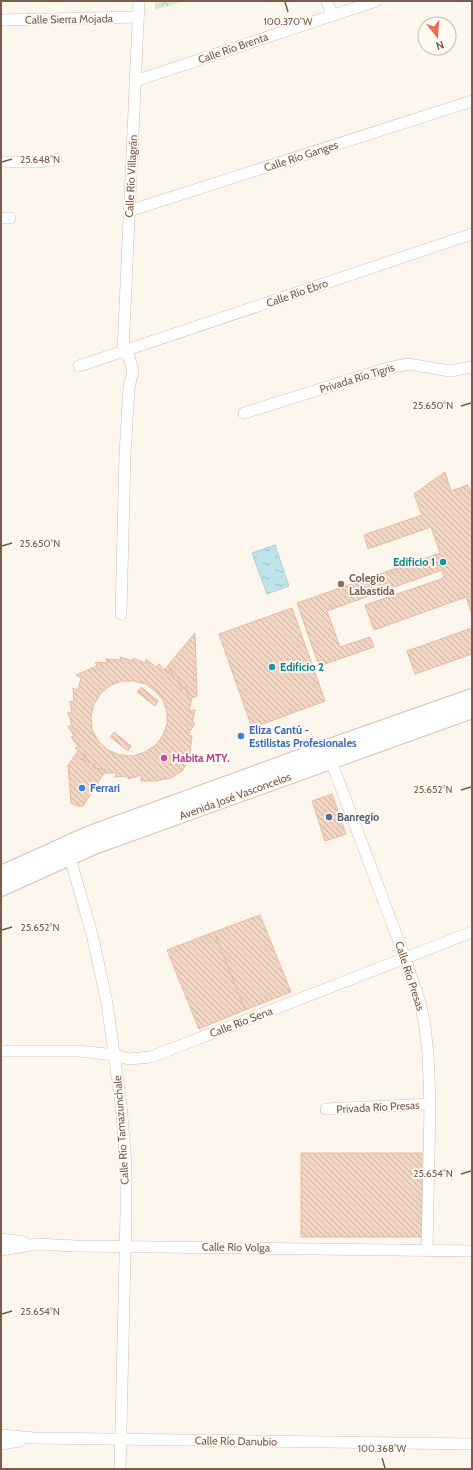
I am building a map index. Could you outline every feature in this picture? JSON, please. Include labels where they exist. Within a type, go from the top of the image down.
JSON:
[{"type":"main road","name":"Avenida José Vasconcelos","points":[[1,888],[68,851],[90,834],[294,759],[472,697]]},
{"type":"main road","name":"Avenida José Vasconcelos","points":[[1,874],[68,851],[94,846],[472,710]]},
{"type":"street","name":"Calle Río Villagrán","points":[[123,351],[139,1]]},
{"type":"street","points":[[327,1],[332,15]]},
{"type":"street","name":"Calle Río Brenta","points":[[135,81],[376,1]]},
{"type":"street","name":"Calle Sierra Mojada","points":[[1,20],[138,18]]},
{"type":"street","name":"Calle Río Ganges","points":[[129,211],[472,101]]},
{"type":"street","points":[[1,162],[39,162],[56,159]]},
{"type":"street","name":"Calle Río Ebro","points":[[78,366],[472,234]]},
{"type":"street","points":[[121,614],[125,454],[129,387],[133,371],[129,357],[123,351]]},
{"type":"street","name":"Privada Río Tigris","points":[[244,413],[408,364],[450,371],[472,367]]},
{"type":"street","name":"Calle Río Presas","points":[[331,761],[405,958],[420,1002],[425,1027],[428,1054],[430,1104],[427,1250]]},
{"type":"street","name":"Calle Río Tamazunchale","points":[[68,851],[92,934],[107,1003],[121,1104],[126,1165],[120,1469]]},
{"type":"street","name":"Calle Río Sena","points":[[1,1051],[79,1051],[115,1055],[129,1059],[151,1057],[472,932]]},
{"type":"street","name":"Privada Río Presas","points":[[326,1110],[430,1104]]},
{"type":"street","points":[[1,1239],[37,1244]]},
{"type":"street","name":"Calle Río Volga","points":[[1,1250],[37,1244],[76,1246],[472,1251]]},
{"type":"street","name":"Calle Río Danubio","points":[[1,1435],[34,1438],[120,1440],[472,1444]]},
{"type":"street","points":[[1,1444],[34,1438]]},
{"type":"green space","points":[[155,1],[184,1],[155,10]]},
{"type":"water","points":[[275,545],[289,586],[267,594],[252,553]]},
{"type":"building","name":"Edificio 1","points":[[445,472],[451,491],[468,485],[472,495],[472,615],[466,597],[374,630],[365,605],[444,578],[442,570],[327,611],[340,647],[370,637],[374,647],[319,666],[297,603],[440,553],[431,527],[368,549],[364,535],[422,515],[414,494]]},
{"type":"building","name":"Edificio 2","points":[[292,608],[325,701],[252,728],[219,634]]},
{"type":"building","points":[[472,628],[472,654],[415,674],[407,651]]},
{"type":"building","points":[[195,633],[197,696],[189,699],[186,686],[181,690],[178,677],[175,680],[170,669],[167,673],[164,670]]},
{"type":"building","points":[[120,657],[133,661],[133,658],[145,663],[146,659],[156,667],[159,664],[167,673],[170,669],[175,680],[178,677],[181,690],[186,686],[189,699],[192,698],[189,711],[195,710],[192,723],[195,723],[188,735],[192,736],[189,760],[182,771],[171,778],[156,781],[141,781],[141,775],[128,779],[128,776],[115,777],[117,773],[104,773],[106,770],[93,768],[95,765],[82,759],[86,756],[75,748],[78,746],[71,737],[74,736],[68,726],[72,726],[68,712],[72,713],[70,701],[74,702],[73,688],[78,690],[81,678],[76,675],[97,666],[95,662],[108,663],[106,659],[121,660]],"holes":[[[122,681],[134,681],[146,684],[163,700],[167,712],[167,724],[163,735],[156,745],[145,752],[133,756],[120,755],[108,750],[98,741],[92,729],[91,716],[94,704],[101,693],[111,685]]]},
{"type":"building","points":[[141,687],[158,701],[155,706],[137,692]]},
{"type":"building","points":[[114,732],[131,746],[128,751],[110,737]]},
{"type":"building","name":"Ferrari","points":[[78,751],[86,756],[82,759],[95,765],[93,768],[106,770],[83,806],[77,806],[71,803],[68,765]]},
{"type":"building","name":"Banregio","points":[[332,794],[346,834],[325,841],[312,801]]},
{"type":"building","points":[[260,915],[291,992],[245,1010],[214,932]]},
{"type":"building","points":[[214,932],[245,1010],[199,1029],[167,950]]},
{"type":"building","points":[[301,1153],[422,1153],[422,1237],[301,1237]]},
{"type":"place","name":"Edificio 1","points":[[443,562]]},
{"type":"place","name":"Colegio Labastida","points":[[341,584]]},
{"type":"place","name":"Edificio 2","points":[[272,667]]},
{"type":"place","name":"Eliza Cantú - Estilistas Profesionales","points":[[241,736]]},
{"type":"place","name":"Habita MTY.","points":[[164,758]]},
{"type":"place","name":"Ferrari","points":[[82,788]]},
{"type":"place","name":"Banregio","points":[[329,817]]}]
